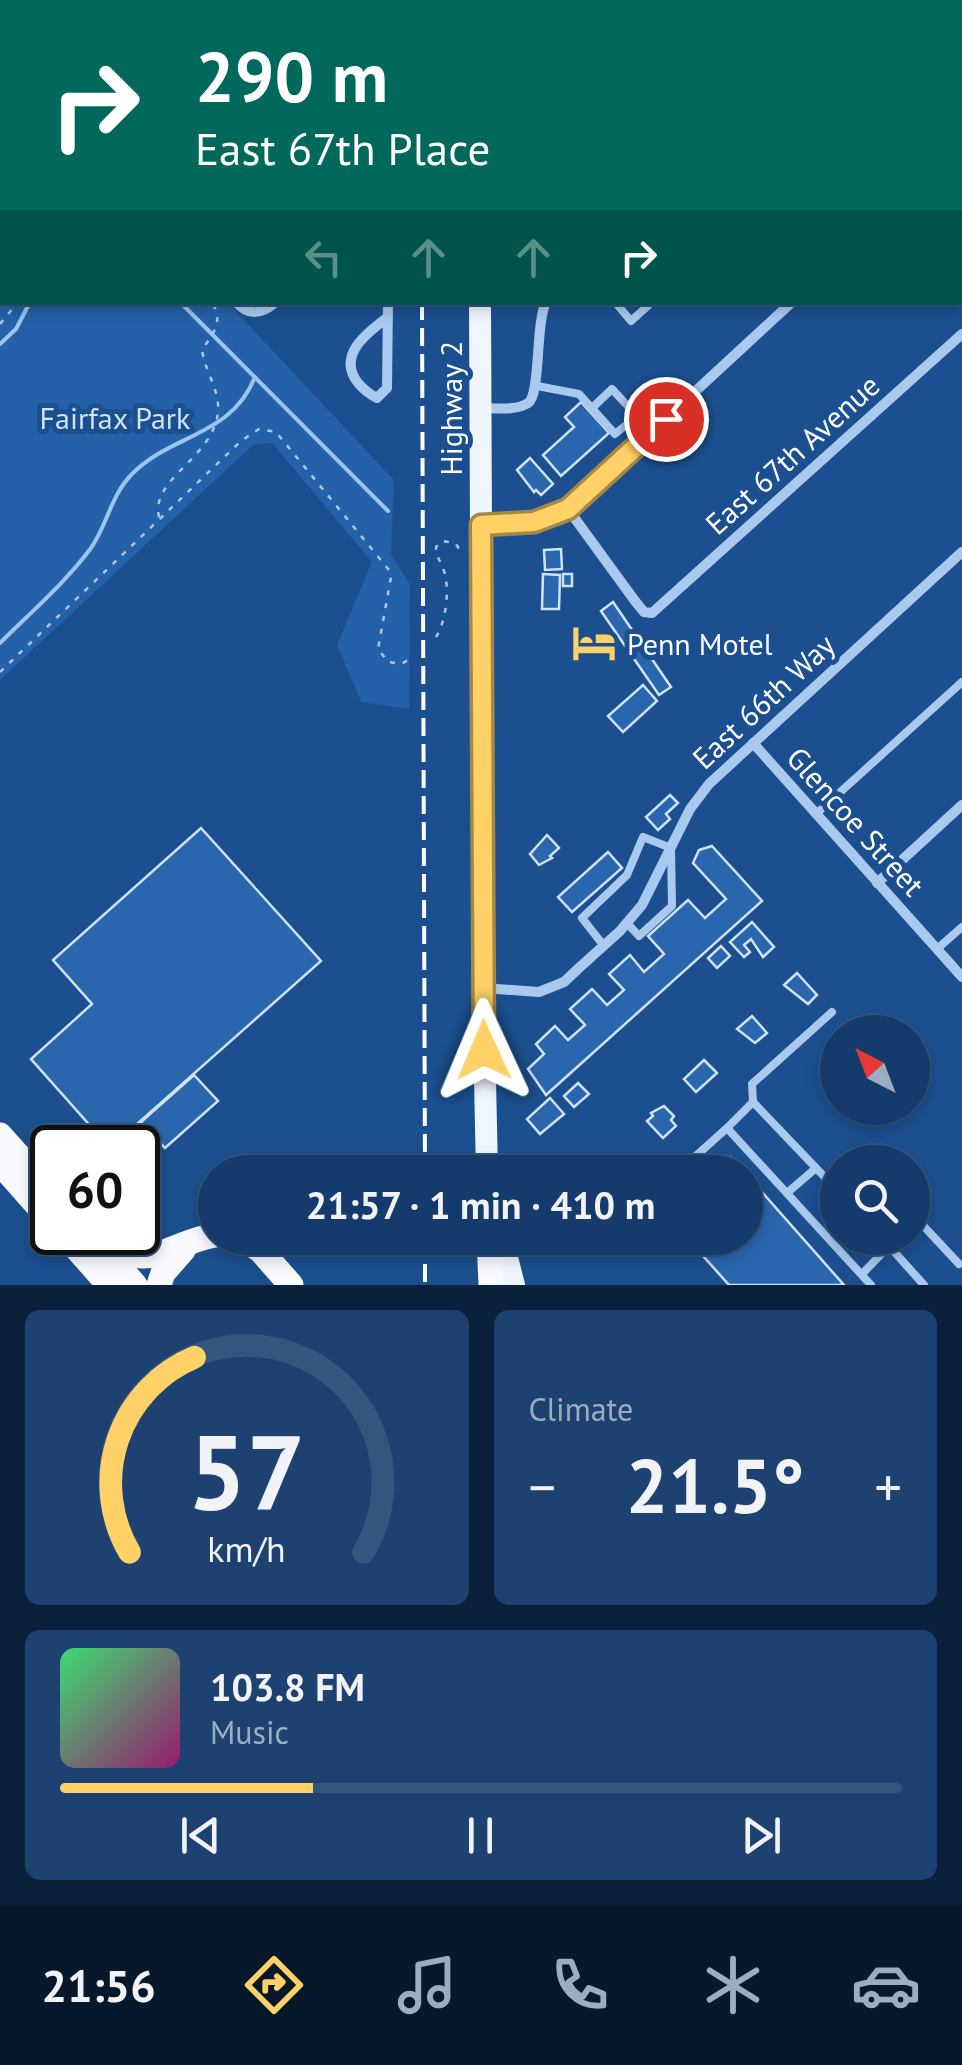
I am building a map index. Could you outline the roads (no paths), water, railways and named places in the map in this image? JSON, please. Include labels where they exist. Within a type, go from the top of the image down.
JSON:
[{"type":"highway","points":[[0,1135],[30,1169]]},
{"type":"highway","points":[[0,1163],[30,1197]]},
{"type":"highway","points":[[160,1254],[198,1240]]},
{"type":"highway","points":[[159,1285],[171,1262],[198,1242]]},
{"type":"highway","points":[[82,1255],[109,1285]]},
{"type":"highway","points":[[110,1255],[135,1285]]},
{"type":"highway","points":[[131,1255],[157,1255]]},
{"type":"highway","points":[[264,1255],[290,1285]]},
{"type":"highway","points":[[491,1285],[494,1255]]},
{"type":"main road","name":"Highway 2","points":[[480,305],[482,988],[487,1155]]},
{"type":"main road","points":[[497,1255],[501,1285]]},
{"type":"main road","points":[[502,1255],[514,1285]]},
{"type":"street","points":[[240,305],[254,314],[272,305]]},
{"type":"street","points":[[388,305],[388,317],[386,388],[377,398],[354,377],[351,358],[360,340],[388,317]]},
{"type":"street","points":[[480,408],[524,406],[532,401],[537,330],[545,305]]},
{"type":"street","points":[[481,525],[534,522],[568,509],[789,305]]},
{"type":"street","name":"East 67th Avenue","points":[[568,509],[634,601],[648,614],[656,611],[962,334]]},
{"type":"street","name":"East 66th Way","points":[[482,988],[538,992],[551,988],[564,982],[604,946],[628,923],[648,894],[695,800],[962,552]]},
{"type":"street","name":"Glencoe Street","points":[[753,743],[962,977]]},
{"type":"street","points":[[877,883],[962,805]]},
{"type":"lane","points":[[617,305],[630,321],[649,305]]},
{"type":"lane","points":[[536,386],[579,394],[616,434],[636,416],[612,389],[592,408]]},
{"type":"lane","points":[[816,814],[962,682]]},
{"type":"lane","points":[[604,946],[582,918],[627,875],[643,837],[671,848],[672,906],[640,936],[628,923]]},
{"type":"lane","points":[[937,950],[962,927]]},
{"type":"lane","points":[[820,1172],[753,1102],[752,1084],[832,1012]]},
{"type":"lane","points":[[697,1155],[753,1102]]},
{"type":"lane","points":[[727,1128],[870,1285]]},
{"type":"lane","points":[[787,1193],[816,1168]]},
{"type":"lane","points":[[930,1233],[961,1265]]},
{"type":"lane","points":[[862,1274],[881,1255]]},
{"type":"lane","points":[[898,1255],[924,1285]]},
{"type":"waterway","points":[[0,344],[16,329],[28,305]]},
{"type":"waterway","points":[[183,305],[388,511]]},
{"type":"waterway","points":[[0,643],[59,586],[91,548],[131,475],[164,450],[231,412],[255,377]]},
{"type":"railway","points":[[422,305],[425,1155]]},
{"type":"railway","points":[[425,1255],[425,1285]]},
{"type":"place","name":"Penn Motel","points":[[594,643]]},
{"type":"park label","name":"Fairfax Park","points":[[115,417]]}]
